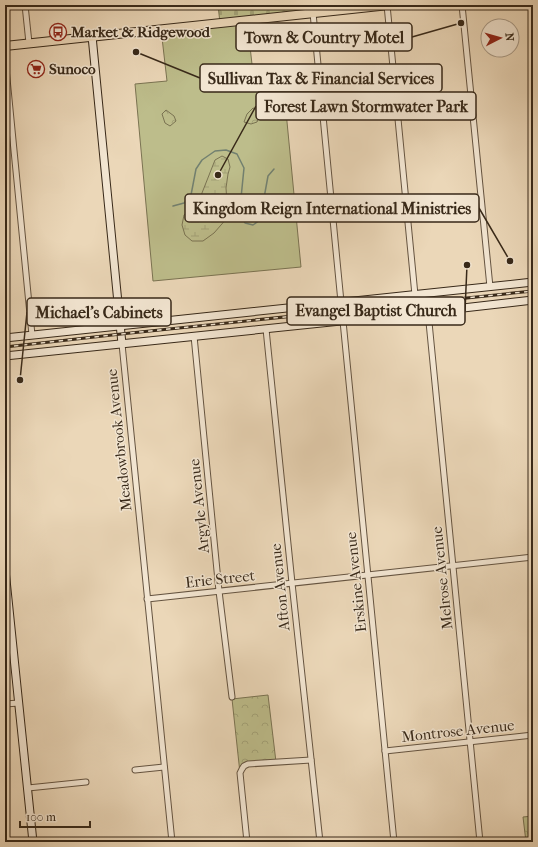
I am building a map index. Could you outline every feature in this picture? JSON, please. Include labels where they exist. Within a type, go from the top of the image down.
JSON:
[{"type":"main road","points":[[5,46],[388,5]]},
{"type":"street","points":[[25,5],[29,43]]},
{"type":"street","points":[[388,5],[415,294]]},
{"type":"street","points":[[462,5],[490,287]]},
{"type":"street","points":[[313,13],[341,302]]},
{"type":"street","name":"Meadowbrook Avenue","points":[[92,36],[172,842]]},
{"type":"street","points":[[5,58],[32,335]]},
{"type":"street","points":[[5,338],[533,282]]},
{"type":"street","points":[[5,356],[533,300]]},
{"type":"street","name":"Melrose Avenue","points":[[428,312],[480,842]]},
{"type":"street","name":"Erskine Avenue","points":[[343,321],[394,842]]},
{"type":"street","name":"Afton Avenue","points":[[266,329],[320,842]]},
{"type":"street","name":"Argyle Avenue","points":[[194,336],[219,591],[232,697]]},
{"type":"street","name":"Erie Street","points":[[147,598],[533,557]]},
{"type":"street","points":[[5,570],[33,842]]},
{"type":"street","points":[[5,704],[19,703]]},
{"type":"street","name":"Montrose Avenue","points":[[385,751],[533,736]]},
{"type":"street","points":[[247,842],[240,772],[244,766],[248,764],[311,760]]},
{"type":"street","points":[[135,770],[164,766]]},
{"type":"street","points":[[28,788],[86,782]]},
{"type":"green space","points":[[218,5],[336,5],[336,10],[220,23]]},
{"type":"green space","points":[[247,20],[253,73],[282,70],[301,267],[153,281],[135,84],[167,81],[161,29]]},
{"type":"green space","points":[[253,108],[261,111],[257,122],[251,124],[244,122],[247,114]]},
{"type":"green space","points":[[166,110],[174,116],[176,121],[170,126],[165,123],[162,114]]},
{"type":"green space","points":[[222,156],[228,159],[230,167],[226,188],[228,217],[214,233],[203,241],[192,241],[185,235],[182,225],[184,215],[200,198],[215,160]]},
{"type":"green space","points":[[268,695],[276,762],[248,764],[240,773],[232,699]]},
{"type":"green space","points":[[533,816],[533,842],[526,842],[523,817]]},
{"type":"waterway","points":[[173,206],[184,203],[191,195],[196,169],[202,160],[215,151],[226,150],[237,154],[244,168],[240,208],[241,216],[245,223],[253,225],[260,220],[268,176],[274,169]]},
{"type":"railway","points":[[5,347],[533,291]]},
{"type":"place","name":"Town & Country Motel","points":[[461,23]]},
{"type":"place","name":"Market & Ridgewood","points":[[58,32]]},
{"type":"place","name":"Sullivan Tax & Financial Services","points":[[136,52]]},
{"type":"place","name":"Sunoco","points":[[36,69]]},
{"type":"place","name":"Forest Lawn Stormwater Park","points":[[218,175]]},
{"type":"place","name":"Kingdom Reign International Ministries","points":[[510,261]]},
{"type":"place","name":"Evangel Baptist Church","points":[[467,265]]},
{"type":"place","name":"Michael's Cabinets","points":[[20,380]]}]
